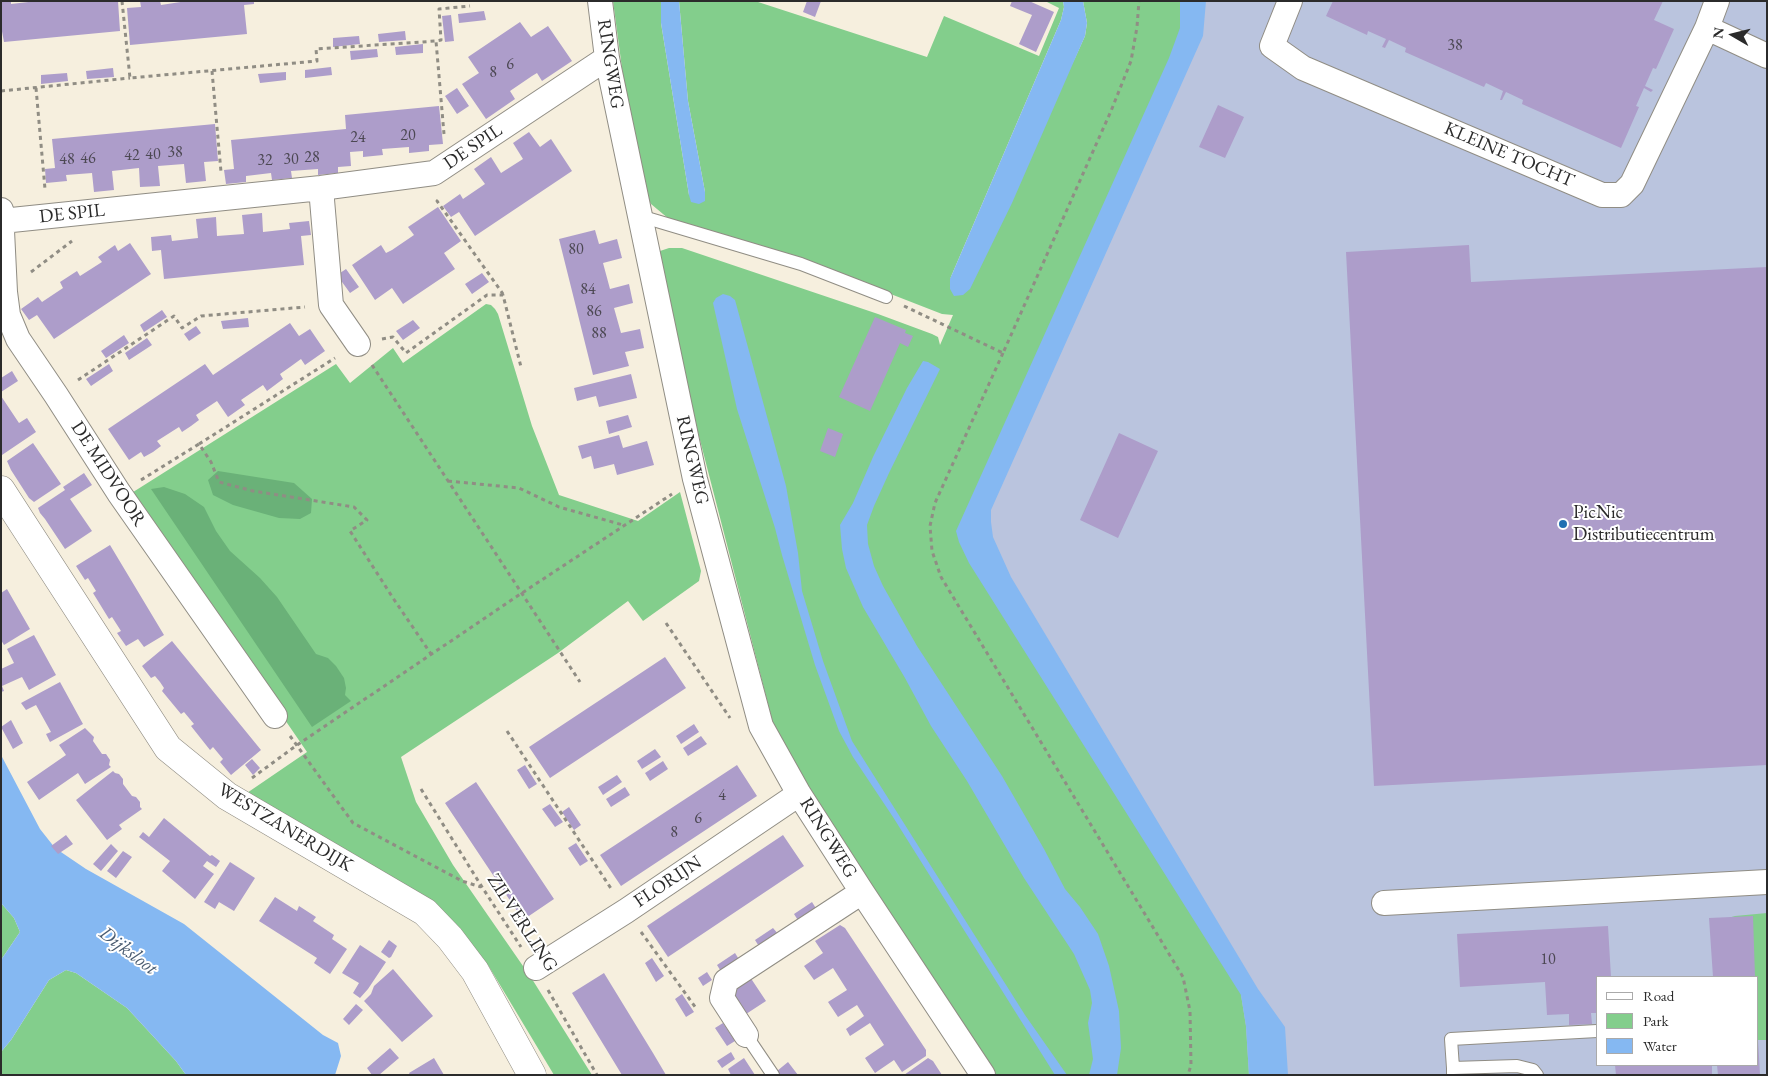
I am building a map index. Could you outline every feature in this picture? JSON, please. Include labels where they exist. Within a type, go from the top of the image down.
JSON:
[{"type":"street","name":"RINGWEG","points":[[600,1],[607,58],[695,479],[760,726],[799,794],[983,1075]]},
{"type":"street","name":"KLEINE TOCHT","points":[[1290,1],[1272,46],[1303,68],[1602,195],[1621,195],[1632,184],[1707,28],[1718,1]]},
{"type":"street","points":[[1707,28],[1767,56]]},
{"type":"street","name":"DE SPIL","points":[[2,216],[48,217],[321,188],[440,169],[607,58]]},
{"type":"street","points":[[321,188],[331,305],[358,344]]},
{"type":"street","name":"DE MIDVOOR","points":[[2,216],[5,292],[8,315],[18,339],[119,493],[275,716]]},
{"type":"street","name":"WESTZANERDIJK","points":[[1,490],[168,748],[227,796],[425,912],[450,938],[475,971],[532,1075]]},
{"type":"street","name":"FLORIJN","points":[[536,968],[626,911],[799,794]]},
{"type":"street","points":[[1384,903],[1767,882]]},
{"type":"street","name":"RINGWEG","points":[[722,998],[726,981],[862,892]]},
{"type":"street","points":[[722,998],[746,1035]]},
{"type":"lane","points":[[640,216],[802,264],[886,297]]},
{"type":"lane","points":[[1537,1075],[1532,1070],[1517,1066],[1453,1071],[1451,1039],[1596,1031]]},
{"type":"lane","points":[[746,1035],[773,1075]]},
{"type":"path","points":[[122,1],[130,78]]},
{"type":"path","points":[[1139,1],[1131,61],[1111,111],[935,503],[930,526],[932,551],[941,577],[1183,978],[1190,1011],[1191,1065],[1188,1075]]},
{"type":"path","points":[[1,91],[318,61],[316,49],[436,41],[441,40],[439,9],[470,6]]},
{"type":"path","points":[[436,41],[440,169],[449,192],[436,201],[503,295],[521,367]]},
{"type":"path","points":[[212,71],[223,198]]},
{"type":"path","points":[[36,88],[48,217]]},
{"type":"path","points":[[5,292],[73,240]]},
{"type":"path","points":[[119,493],[358,344],[393,337],[406,353],[487,295],[503,295]]},
{"type":"path","points":[[886,297],[1003,353]]},
{"type":"path","points":[[56,395],[174,316],[182,328],[201,316],[331,305]]},
{"type":"path","points":[[358,344],[580,682]]},
{"type":"path","points":[[199,444],[211,462],[219,482],[253,491],[354,507],[367,520],[350,531],[432,654]]},
{"type":"path","points":[[251,779],[297,745],[695,479]]},
{"type":"path","points":[[448,481],[519,488],[559,507],[624,525]]},
{"type":"path","points":[[666,623],[732,721]]},
{"type":"path","points":[[275,716],[353,822],[462,881],[482,887]]},
{"type":"path","points":[[507,731],[626,911],[696,1008],[722,998]]},
{"type":"path","name":"ZILVERLING","points":[[421,789],[482,887],[536,968],[597,1075]]},
{"type":"shaded area","points":[[1120,1],[1767,1],[1767,1075],[1250,1075],[905,554]]},
{"type":"green space","points":[[613,1],[661,1],[661,23],[689,195],[705,192],[688,101],[679,1],[755,1],[927,57],[944,16],[1039,56],[1059,8],[1045,1],[1063,1],[1064,7],[1061,20],[950,279],[1075,58],[1085,36],[1087,23],[1083,1],[1192,1],[1197,16],[971,538],[1252,990],[1241,995],[1246,1026],[1249,1075],[994,1075],[824,821],[776,735],[659,281],[655,256],[660,251],[669,248],[682,248],[932,334],[938,337],[940,345],[953,315],[942,314],[806,261],[669,219],[651,204],[637,180]]},
{"type":"green space","points":[[486,304],[491,305],[498,314],[532,426],[559,495],[638,521],[680,492],[701,571],[699,581],[643,621],[628,601],[558,653],[401,757],[416,802],[453,865],[532,979],[592,1075],[554,1075],[488,965],[462,940],[244,795],[307,752],[130,494],[336,364],[350,383],[393,348],[403,363]]},
{"type":"green space","points":[[218,471],[294,483],[312,499],[311,513],[300,519],[279,518],[233,505],[213,495],[208,480]]},
{"type":"green space","points":[[164,487],[185,494],[204,507],[216,531],[230,551],[260,578],[277,597],[316,654],[328,658],[336,666],[344,678],[345,695],[351,701],[312,727],[151,489]]},
{"type":"green space","points":[[1,903],[14,918],[20,932],[1,960]]},
{"type":"green space","points":[[1767,913],[1767,1040],[1758,1040],[1758,976],[1734,976],[1728,918]]},
{"type":"green space","points":[[66,970],[76,973],[127,1008],[176,1061],[186,1075],[1,1075],[1,1052],[11,1040],[49,980]]},
{"type":"water","points":[[661,1],[679,1],[688,101],[705,192],[705,201],[699,204],[691,202],[689,195],[661,23]]},
{"type":"water","points":[[1063,1],[1083,1],[1087,23],[1085,36],[1012,203],[970,289],[963,295],[954,296],[950,289],[950,279],[1061,20],[1064,7]]},
{"type":"water","points":[[1180,1],[1206,1],[1203,36],[991,510],[991,522],[993,537],[1011,577],[1258,989],[1285,1027],[1288,1075],[1249,1075],[1246,1026],[1241,995],[969,563],[956,531],[1169,58],[1180,28]]},
{"type":"water","points":[[723,294],[735,300],[786,486],[798,553],[802,591],[823,661],[852,741],[1025,1015],[1067,1075],[1055,1075],[893,817],[853,757],[839,731],[815,665],[775,528],[737,409],[713,303],[716,298]]},
{"type":"water","points":[[923,361],[940,369],[874,506],[867,525],[868,544],[874,566],[883,586],[917,646],[1002,776],[1065,889],[1098,934],[1109,966],[1119,1011],[1121,1048],[1117,1075],[1089,1075],[1093,1059],[1088,1023],[1092,1003],[1090,990],[1074,954],[1024,878],[967,781],[931,726],[863,607],[846,568],[840,525],[853,503],[907,388]]},
{"type":"water","name":"Dijksloot","points":[[1,755],[40,829],[55,848],[86,869],[184,924],[323,1035],[338,1043],[341,1056],[335,1075],[186,1075],[176,1061],[127,1008],[76,973],[66,970],[49,980],[11,1040],[1,1052],[1,960],[20,932],[14,918],[1,903]]},
{"type":"building","points":[[1,1],[11,1],[11,4],[37,1],[118,1],[120,31],[4,42],[1,26]]},
{"type":"building","points":[[140,1],[160,1],[161,5],[187,1],[254,1],[254,4],[244,5],[247,34],[130,45],[127,8],[141,7]]},
{"type":"building","points":[[807,1],[821,1],[815,17],[803,12]]},
{"type":"building","points":[[1012,1],[1029,1],[1054,12],[1036,52],[1019,44],[1032,15],[1010,6]]},
{"type":"building","points":[[1333,1],[1663,1],[1654,20],[1674,29],[1656,69],[1653,68],[1645,86],[1653,90],[1651,92],[1644,88],[1636,106],[1639,107],[1621,148],[1522,104],[1523,100],[1506,92],[1502,100],[1500,100],[1503,91],[1486,83],[1484,87],[1405,52],[1406,48],[1389,40],[1385,48],[1382,47],[1386,39],[1368,31],[1367,35],[1326,16]]},
{"type":"building","points":[[484,11],[486,20],[459,23],[458,14]]},
{"type":"building","points":[[451,15],[454,41],[445,42],[442,16]]},
{"type":"building","points":[[520,22],[531,37],[548,26],[572,61],[542,81],[537,73],[532,76],[510,91],[515,99],[486,119],[462,84],[479,73],[468,57]]},
{"type":"building","points":[[405,31],[406,40],[379,42],[378,34]]},
{"type":"building","points":[[359,36],[360,44],[333,47],[333,38]]},
{"type":"building","points":[[423,44],[423,53],[396,55],[395,47]]},
{"type":"building","points":[[377,49],[378,57],[351,60],[350,51]]},
{"type":"building","points":[[331,67],[332,75],[305,78],[305,70]]},
{"type":"building","points":[[113,68],[114,77],[87,79],[86,71]]},
{"type":"building","points":[[286,72],[286,80],[260,83],[258,74]]},
{"type":"building","points":[[67,73],[68,81],[41,84],[41,75]]},
{"type":"building","points":[[457,88],[469,106],[457,114],[445,96]]},
{"type":"building","points":[[1218,105],[1244,117],[1225,158],[1199,147]]},
{"type":"building","points":[[439,106],[443,144],[429,145],[429,151],[409,153],[409,147],[382,149],[383,155],[363,157],[363,151],[350,152],[351,166],[338,167],[338,173],[318,175],[318,169],[291,171],[292,178],[272,180],[271,173],[246,176],[246,182],[226,184],[224,170],[234,169],[231,140],[346,129],[345,115]]},
{"type":"building","points":[[215,124],[218,161],[204,162],[206,181],[186,183],[184,164],[158,166],[160,186],[140,187],[139,168],[112,171],[114,190],[94,192],[92,173],[66,175],[67,181],[46,183],[45,169],[55,168],[52,139]]},
{"type":"building","points":[[529,132],[540,147],[551,139],[572,171],[475,236],[459,212],[451,217],[443,206],[460,194],[463,199],[485,184],[474,169],[491,157],[501,173],[523,159],[513,143]]},
{"type":"building","points":[[438,207],[461,241],[444,253],[455,269],[403,304],[392,288],[375,300],[352,265],[381,245],[386,253],[392,250],[414,235],[408,227]]},
{"type":"building","points":[[262,213],[263,232],[290,229],[289,223],[309,221],[311,235],[301,236],[304,265],[164,279],[161,250],[152,251],[151,237],[171,235],[172,241],[198,238],[196,219],[216,217],[217,236],[244,234],[242,215]]},
{"type":"building","points":[[595,230],[599,244],[617,239],[622,258],[603,263],[610,289],[629,284],[633,303],[614,308],[621,333],[640,329],[644,348],[625,352],[629,366],[593,375],[559,239]]},
{"type":"building","points":[[130,243],[151,274],[54,339],[37,315],[29,320],[21,309],[38,297],[42,302],[63,288],[60,282],[77,271],[80,276],[102,262],[98,257],[115,245],[118,251]]},
{"type":"building","name":"PicNic Distributiecentrum","points":[[1469,245],[1471,282],[1767,267],[1767,765],[1374,786],[1346,252]]},
{"type":"building","points":[[346,269],[359,287],[350,293],[337,275]]},
{"type":"building","points":[[482,273],[489,282],[472,294],[465,284]]},
{"type":"building","points":[[162,310],[167,317],[144,332],[140,325]]},
{"type":"building","points":[[875,317],[906,330],[905,333],[913,336],[908,347],[900,343],[870,411],[839,397]]},
{"type":"building","points":[[248,318],[249,327],[223,329],[221,321]]},
{"type":"building","points":[[413,320],[420,328],[403,340],[396,331]]},
{"type":"building","points":[[290,323],[299,336],[310,329],[325,351],[305,365],[301,359],[280,374],[283,379],[267,391],[263,385],[241,400],[245,405],[228,417],[217,401],[196,415],[199,420],[182,432],[179,427],[157,441],[161,446],[153,452],[144,457],[141,452],[129,460],[108,429],[205,364],[213,375]]},
{"type":"building","points":[[196,326],[201,333],[189,341],[184,334]]},
{"type":"building","points":[[124,335],[129,343],[106,358],[101,351]]},
{"type":"building","points":[[147,338],[152,345],[129,360],[125,353]]},
{"type":"building","points":[[109,364],[113,371],[91,386],[86,379]]},
{"type":"building","points":[[12,371],[18,381],[1,392],[1,378]]},
{"type":"building","points":[[631,374],[637,398],[599,407],[596,396],[577,401],[574,388]]},
{"type":"building","points":[[1,396],[19,423],[27,418],[36,432],[2,455]]},
{"type":"building","points":[[628,415],[632,427],[609,434],[606,421]]},
{"type":"building","points":[[828,428],[843,434],[835,457],[820,451]]},
{"type":"building","points":[[1119,433],[1158,451],[1118,538],[1080,520]]},
{"type":"building","points":[[619,435],[623,448],[647,441],[654,465],[617,475],[614,464],[594,469],[591,456],[582,459],[578,446]]},
{"type":"building","points":[[33,443],[61,484],[34,502],[29,498],[7,461]]},
{"type":"building","points":[[84,473],[92,485],[70,499],[92,531],[65,549],[38,508],[65,490],[63,487]]},
{"type":"building","points":[[110,545],[164,635],[144,647],[138,639],[126,646],[117,633],[121,631],[112,617],[109,619],[93,593],[96,591],[88,578],[85,580],[76,566]]},
{"type":"building","points":[[7,589],[30,629],[4,645],[1,640],[1,593]]},
{"type":"building","points":[[34,635],[56,675],[29,690],[22,677],[2,686],[4,691],[1,692],[1,669],[14,663],[7,649]]},
{"type":"building","points":[[172,641],[261,750],[231,775],[220,762],[223,759],[213,747],[210,750],[191,726],[194,724],[184,712],[181,714],[162,691],[164,688],[160,682],[155,676],[151,678],[142,666]]},
{"type":"building","points":[[665,657],[686,688],[550,778],[529,747]]},
{"type":"building","points":[[60,682],[83,724],[50,742],[46,734],[51,732],[36,705],[26,710],[21,703]]},
{"type":"building","points":[[11,720],[23,743],[13,749],[1,727]]},
{"type":"building","points":[[694,724],[699,732],[681,744],[676,736]]},
{"type":"building","points":[[85,728],[94,737],[93,741],[102,754],[106,754],[110,760],[109,765],[111,767],[85,784],[78,773],[39,800],[27,782],[66,755],[59,745]]},
{"type":"building","points":[[701,736],[707,744],[688,756],[683,748]]},
{"type":"building","points":[[655,749],[661,757],[642,769],[637,761]]},
{"type":"building","points":[[252,759],[260,768],[253,775],[245,765]]},
{"type":"building","points":[[663,761],[668,769],[650,781],[645,773]]},
{"type":"building","points":[[525,765],[537,784],[529,789],[517,770]]},
{"type":"building","points":[[737,765],[757,796],[621,886],[600,855]]},
{"type":"building","points":[[113,771],[123,779],[123,784],[132,796],[136,797],[140,802],[142,809],[119,825],[122,829],[107,840],[76,800]]},
{"type":"building","points":[[617,775],[622,782],[603,795],[598,787]]},
{"type":"building","points":[[476,782],[554,899],[523,920],[445,803]]},
{"type":"building","points":[[625,787],[630,795],[611,807],[606,799]]},
{"type":"building","points":[[550,804],[563,822],[555,827],[542,809]]},
{"type":"building","points":[[569,807],[581,825],[574,830],[562,812]]},
{"type":"building","points":[[164,818],[210,856],[212,855],[220,861],[216,867],[207,861],[203,866],[214,874],[195,899],[162,871],[170,861],[139,837],[143,832],[149,837]]},
{"type":"building","points":[[66,835],[73,844],[58,854],[51,846]]},
{"type":"building","points":[[783,835],[804,866],[668,957],[647,926]]},
{"type":"building","points":[[576,843],[588,861],[580,866],[568,848]]},
{"type":"building","points":[[111,844],[118,851],[101,871],[93,864]]},
{"type":"building","points":[[123,851],[132,857],[116,878],[107,871]]},
{"type":"building","points":[[230,862],[255,878],[234,911],[219,902],[215,909],[204,902]]},
{"type":"building","points":[[275,897],[297,911],[299,906],[316,917],[313,921],[334,935],[332,939],[347,949],[330,974],[314,963],[317,958],[259,921]]},
{"type":"building","points":[[812,902],[817,910],[799,922],[794,914]]},
{"type":"building","points":[[1753,916],[1755,976],[1713,976],[1709,918]]},
{"type":"building","points":[[840,925],[845,928],[926,1050],[926,1056],[902,1072],[894,1060],[875,1073],[865,1058],[884,1045],[870,1023],[850,1036],[846,1029],[864,1016],[857,1005],[838,1017],[828,1002],[847,990],[833,968],[814,980],[804,966],[823,953],[815,941]]},
{"type":"building","points":[[1608,926],[1611,976],[1596,976],[1596,1013],[1591,1013],[1592,1024],[1569,1025],[1569,1014],[1547,1015],[1545,982],[1460,987],[1457,934]]},
{"type":"building","points":[[773,928],[779,935],[760,948],[755,940]]},
{"type":"building","points":[[389,940],[397,946],[389,958],[381,952]]},
{"type":"building","points":[[360,945],[386,962],[360,998],[353,993],[359,983],[342,973]]},
{"type":"building","points":[[735,953],[740,961],[722,973],[717,965]]},
{"type":"building","points":[[652,958],[664,976],[656,982],[645,963]]},
{"type":"building","points":[[393,969],[433,1016],[402,1042],[364,1001],[371,994],[374,986]]},
{"type":"building","points":[[707,972],[712,980],[703,986],[698,978]]},
{"type":"building","points":[[604,973],[666,1075],[622,1075],[572,993]]},
{"type":"building","points":[[750,977],[766,1001],[743,1016],[727,992]]},
{"type":"building","points":[[682,994],[694,1012],[686,1017],[675,999]]},
{"type":"building","points":[[356,1004],[363,1010],[349,1025],[343,1019]]},
{"type":"building","points":[[723,1023],[735,1041],[727,1046],[715,1028]]},
{"type":"building","points":[[1758,1039],[1760,1075],[1718,1075],[1717,1066],[1758,1066]]},
{"type":"building","points":[[390,1048],[399,1058],[379,1075],[372,1075],[367,1068]]},
{"type":"building","points":[[731,1052],[735,1059],[722,1068],[717,1061]]},
{"type":"building","points":[[434,1058],[444,1075],[410,1075],[409,1073]]},
{"type":"building","points":[[744,1058],[755,1075],[731,1075],[728,1069]]},
{"type":"building","points":[[928,1058],[933,1061],[942,1075],[904,1075]]},
{"type":"building","points":[[788,1062],[798,1075],[780,1075],[777,1071]]},
{"type":"building","points":[[1615,1066],[1712,1066],[1712,1075],[1616,1075]]},
{"type":"place","name":"PicNic Distributiecentrum","points":[[1563,524]]}]
